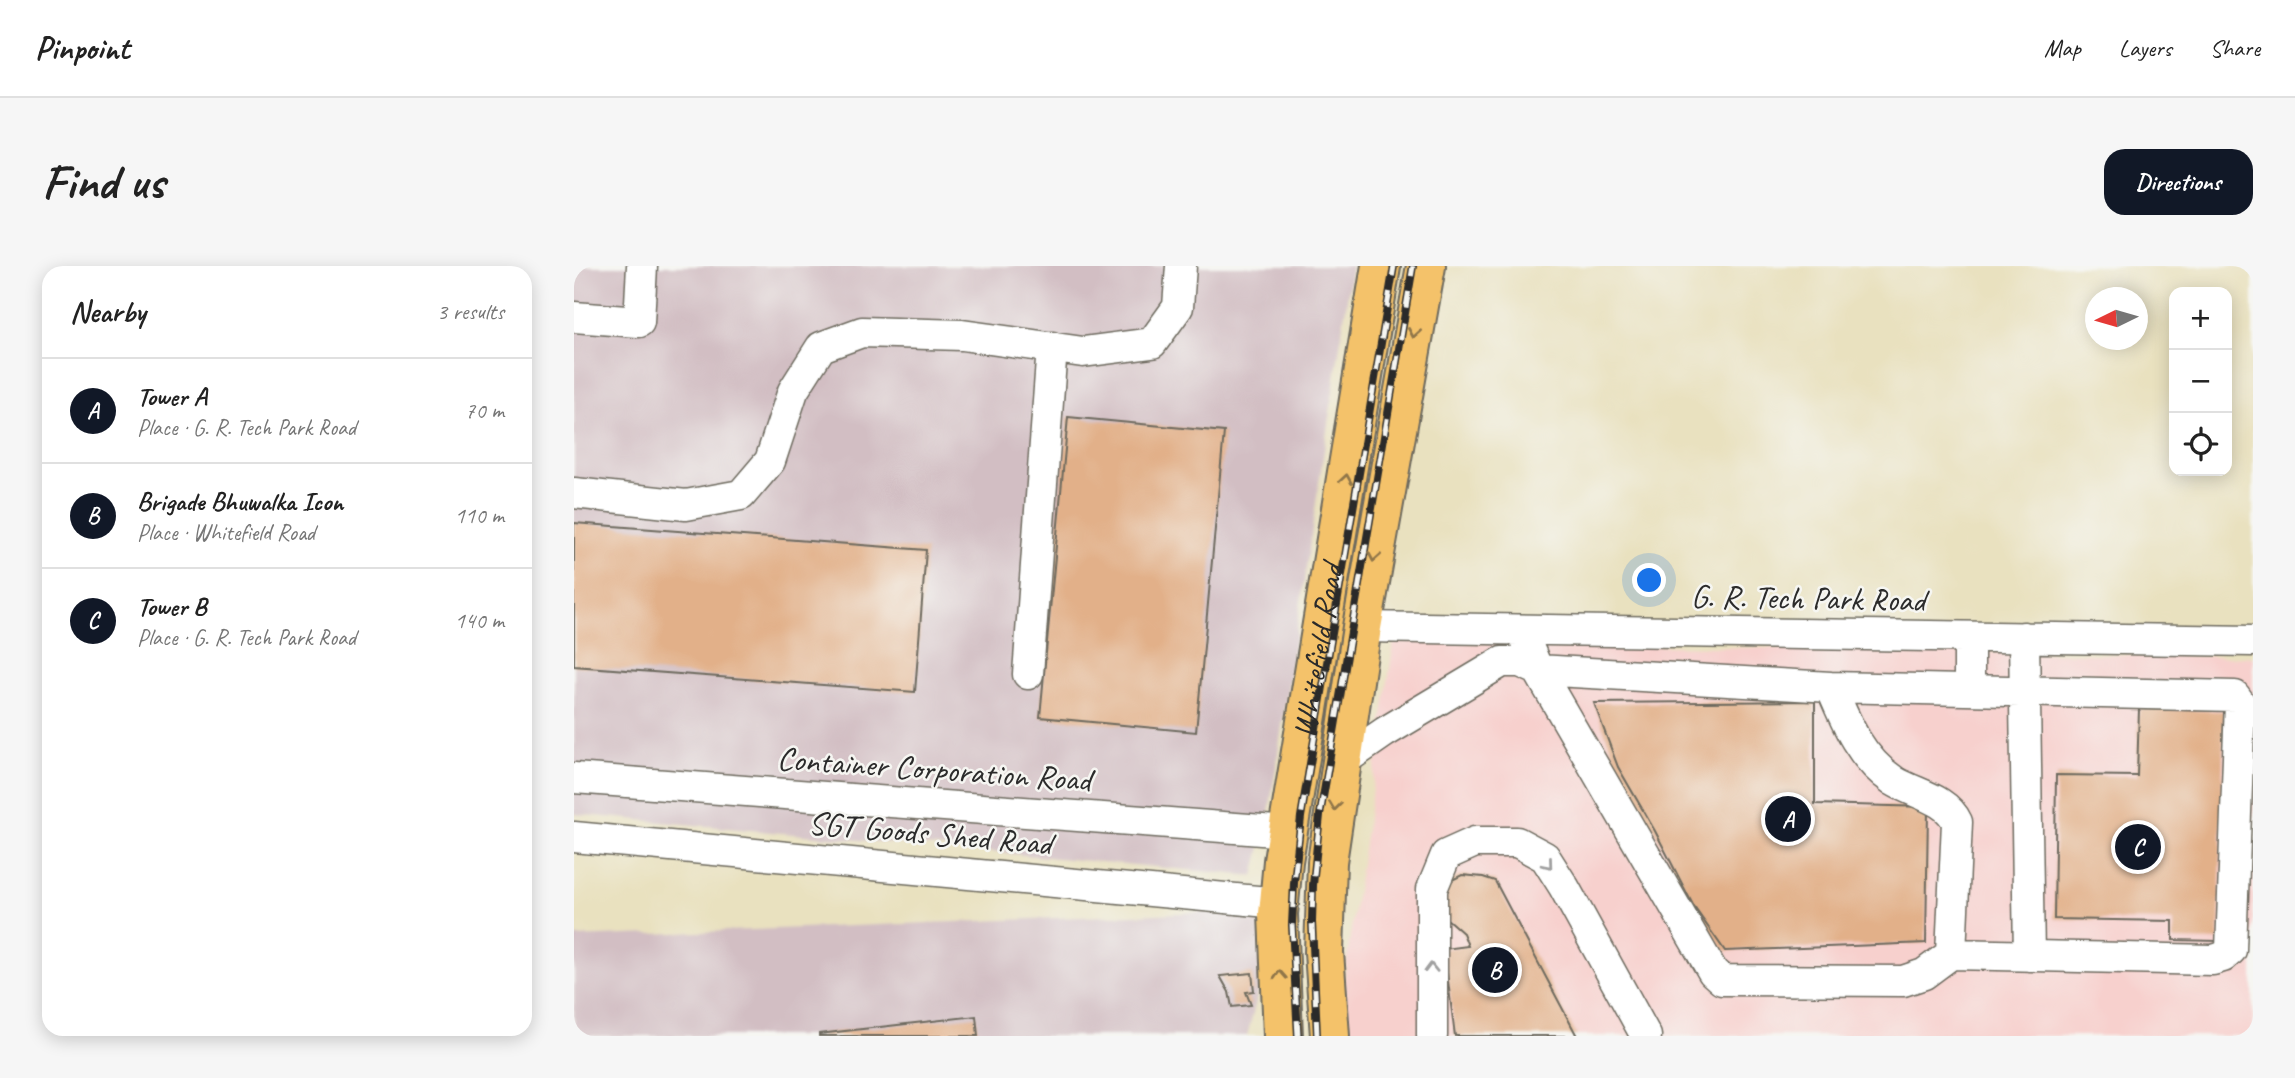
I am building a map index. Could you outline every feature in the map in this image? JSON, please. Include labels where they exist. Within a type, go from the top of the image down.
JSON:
[{"type":"main road","name":"Whitefield Road","points":[[1283,1036],[1278,951],[1279,903],[1288,832],[1381,266]]},
{"type":"main road","name":"Whitefield Road","points":[[1330,1036],[1324,917],[1327,862],[1362,627],[1426,266]]},
{"type":"street","points":[[574,317],[639,322],[642,266]]},
{"type":"street","points":[[574,494],[686,505],[741,495],[770,461],[793,391],[821,347],[862,332],[962,335],[1083,352],[1152,343],[1178,307],[1181,266]]},
{"type":"street","points":[[1028,674],[1052,347]]},
{"type":"street","name":"G. R. Tech Park Road","points":[[1362,627],[2253,640]]},
{"type":"street","points":[[1340,763],[1502,662],[1520,662],[1538,670],[1830,687],[2231,695],[2240,703],[2231,950],[2223,957],[2213,960],[1951,954],[1924,974],[1903,981],[1726,981],[1717,977],[1538,670],[1521,630]]},
{"type":"street","points":[[1969,636],[1969,690]]},
{"type":"street","points":[[2024,637],[2029,956]]},
{"type":"street","points":[[1830,687],[1849,729],[1869,759],[1895,781],[1945,806],[1953,813],[1957,822],[1951,954]]},
{"type":"street","name":"Container Corporation Road","points":[[574,778],[1288,832]]},
{"type":"street","name":"SGT Goods Shed Road","points":[[574,837],[1279,903]]},
{"type":"street","points":[[1430,1036],[1432,889],[1446,855],[1475,842],[1517,842],[1545,857],[1646,1036]]},
{"type":"shaded area","points":[[574,266],[1352,266],[1268,819],[1254,876],[574,814]]},
{"type":"shaded area","points":[[1394,641],[2253,657],[2253,1036],[1348,1036],[1343,985]]},
{"type":"shaded area","points":[[1260,910],[1262,978],[1247,1036],[574,1036],[574,937]]},
{"type":"building","points":[[1068,417],[1224,432],[1196,732],[1040,717]]},
{"type":"building","points":[[574,523],[926,550],[915,692],[574,666]]},
{"type":"building","points":[[1815,701],[1815,804],[1928,807],[1926,943],[1725,951],[1694,907],[1618,767],[1594,703]]},
{"type":"building","points":[[2139,709],[2224,711],[2219,941],[2173,940],[2173,921],[2054,919],[2056,775],[2137,776]]},
{"type":"building","points":[[1462,875],[1495,881],[1577,1036],[1455,1036],[1444,949],[1468,946],[1463,933],[1446,918],[1446,883]]},
{"type":"building","points":[[1252,973],[1254,991],[1246,992],[1251,1005],[1232,1007],[1229,992],[1220,976]]},
{"type":"building","points":[[976,1016],[978,1036],[819,1036],[819,1034]]},
{"type":"railway","points":[[1298,1036],[1292,925],[1301,817],[1394,266]]},
{"type":"railway","points":[[1317,1036],[1312,922],[1320,815],[1413,266]]},
{"type":"place","name":"Tower A","points":[[1788,819]]},
{"type":"place","name":"Tower B","points":[[2138,847]]},
{"type":"place","name":"Brigade Bhuwalka Icon","points":[[1495,970]]}]
